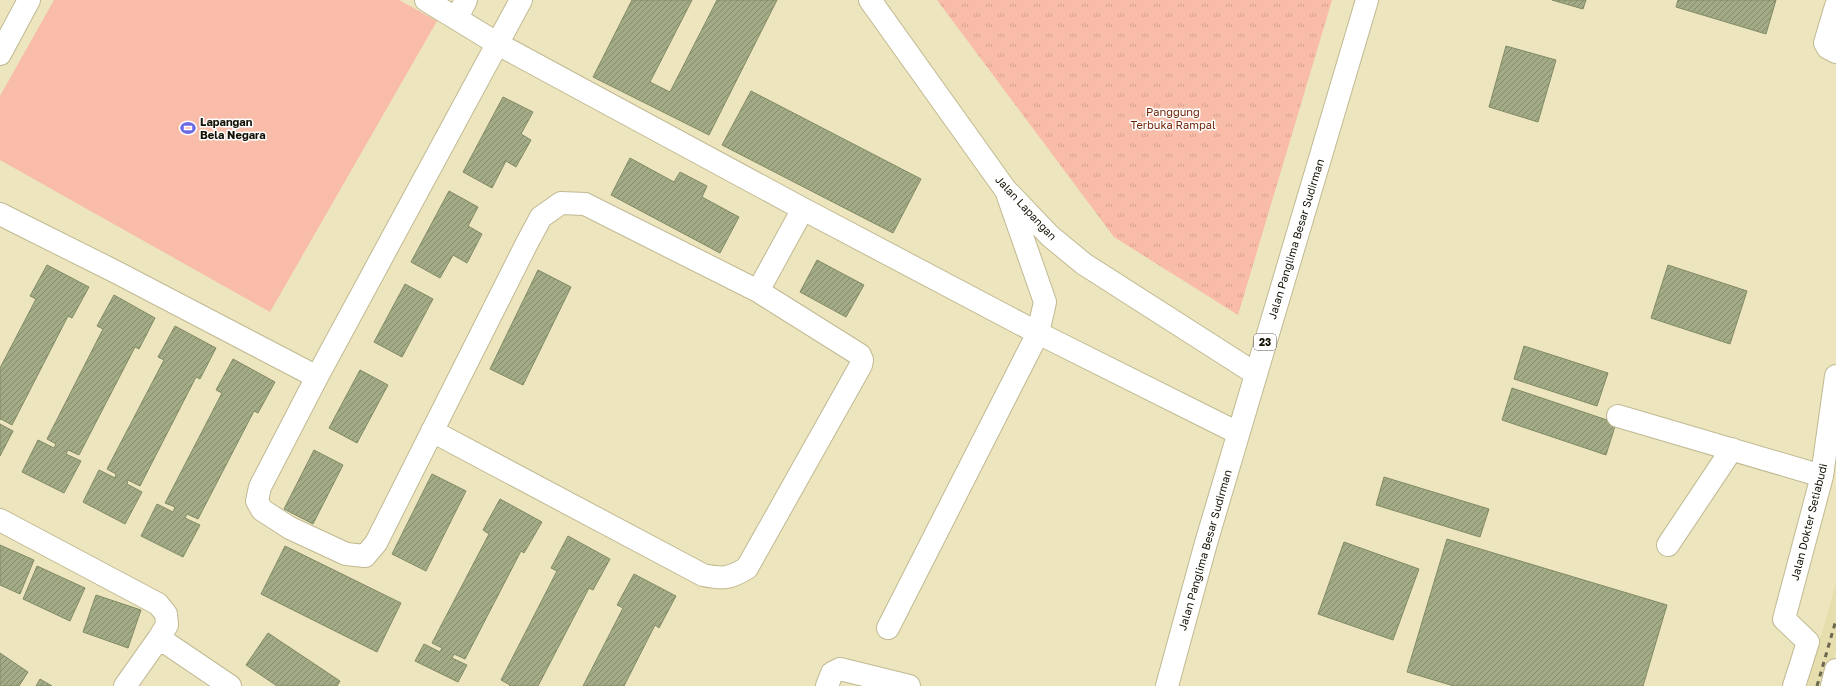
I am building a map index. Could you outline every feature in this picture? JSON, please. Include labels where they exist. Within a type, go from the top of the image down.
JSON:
[{"type":"main road","points":[[0,54],[29,0]]},
{"type":"main road","points":[[426,0],[462,9],[498,44],[803,209],[1038,333],[1238,433]]},
{"type":"main road","points":[[432,431],[703,575],[721,579],[734,576],[747,568],[861,365],[862,360],[860,355],[758,292],[585,204],[560,203],[541,217],[432,431],[376,543],[365,556],[346,554],[290,528],[262,510],[257,501],[260,487],[317,377],[521,0]]},
{"type":"main road","name":"Jalan Lapangan","points":[[870,0],[1005,189],[1050,236],[1084,264],[1256,374]]},
{"type":"main road","name":"Jalan Panglima Besar Sudirman","points":[[1167,686],[1238,433],[1367,0]]},
{"type":"main road","points":[[1836,6],[1825,43],[1828,48],[1836,52]]},
{"type":"main road","points":[[888,628],[1038,333],[1044,302],[1005,189]]},
{"type":"main road","points":[[758,292],[803,209]]},
{"type":"main road","points":[[0,214],[116,272],[317,377]]},
{"type":"main road","name":"Jalan Dokter Setiabudi","points":[[1794,686],[1808,642],[1784,619],[1822,476],[1836,376]]},
{"type":"main road","points":[[1618,416],[1822,476]]},
{"type":"main road","points":[[1668,545],[1732,449]]},
{"type":"main road","points":[[0,520],[158,604],[166,614],[167,625],[125,686]]},
{"type":"main road","points":[[159,638],[230,686]]},
{"type":"main road","points":[[827,686],[832,673],[840,669],[909,686]]},
{"type":"main road","points":[[1832,686],[1836,670]]},
{"type":"shaded area","points":[[1836,583],[1836,650],[1826,686],[1807,686]]},
{"type":"green space","name":"Lapangan Bela Negara","points":[[54,0],[399,0],[437,21],[270,312],[0,160],[0,96]]},
{"type":"green space","name":"Panggung Terbuka Rampal","points":[[937,0],[1332,0],[1238,315],[1114,237]]},
{"type":"building","points":[[632,0],[692,0],[650,82],[670,92],[717,0],[777,0],[709,135],[593,77]]},
{"type":"building","points":[[1552,0],[1586,0],[1583,9]]},
{"type":"building","points":[[1678,0],[1776,0],[1766,34],[1676,7]]},
{"type":"building","points":[[1506,46],[1556,60],[1538,122],[1489,107]]},
{"type":"building","points":[[751,91],[921,179],[893,233],[722,145]]},
{"type":"building","points":[[503,97],[533,112],[521,134],[531,140],[516,167],[506,161],[492,188],[463,172]]},
{"type":"building","points":[[630,158],[674,182],[680,172],[707,186],[702,197],[739,217],[720,253],[611,195]]},
{"type":"building","points":[[449,191],[478,207],[468,226],[482,234],[467,263],[453,255],[440,278],[411,262]]},
{"type":"building","points":[[817,260],[864,285],[846,317],[800,292]]},
{"type":"building","points":[[47,265],[89,287],[72,318],[68,316],[12,425],[1,419],[0,420],[0,368],[36,299],[30,296]]},
{"type":"building","points":[[1668,265],[1747,291],[1730,344],[1651,318]]},
{"type":"building","points":[[538,270],[571,287],[523,385],[490,369]]},
{"type":"building","points":[[405,284],[433,299],[402,357],[374,342]]},
{"type":"building","points":[[114,295],[155,318],[139,349],[135,347],[79,455],[68,450],[66,454],[81,461],[64,493],[22,472],[38,440],[54,448],[56,444],[47,439],[103,329],[97,326]]},
{"type":"building","points":[[175,326],[216,348],[200,379],[196,377],[140,486],[128,480],[127,484],[142,492],[125,524],[83,502],[99,470],[115,478],[116,474],[107,469],[164,360],[158,357]]},
{"type":"building","points":[[1524,346],[1608,373],[1597,406],[1514,379]]},
{"type":"building","points":[[233,359],[275,382],[258,413],[254,411],[198,519],[187,514],[185,518],[200,525],[183,557],[141,536],[157,504],[173,512],[175,507],[165,503],[222,393],[216,390]]},
{"type":"building","points":[[360,370],[388,385],[357,443],[329,428]]},
{"type":"building","points":[[1512,388],[1616,423],[1606,455],[1502,420]]},
{"type":"building","points":[[0,424],[13,431],[0,456]]},
{"type":"building","points":[[314,450],[343,465],[313,524],[284,509]]},
{"type":"building","points":[[432,474],[466,491],[426,571],[392,554]]},
{"type":"building","points":[[1384,477],[1489,509],[1480,537],[1376,505]]},
{"type":"building","points":[[500,499],[542,522],[524,553],[521,551],[465,659],[454,654],[452,658],[467,665],[458,682],[415,661],[424,644],[440,652],[442,648],[432,643],[489,534],[483,530]]},
{"type":"building","points":[[568,536],[610,559],[593,590],[589,588],[538,686],[509,686],[510,685],[501,680],[557,571],[551,568]]},
{"type":"building","points":[[1447,539],[1667,605],[1643,686],[1454,686],[1407,672]]},
{"type":"building","points":[[1344,542],[1419,569],[1393,640],[1318,614]]},
{"type":"building","points":[[0,545],[34,560],[20,594],[0,585]]},
{"type":"building","points":[[285,546],[401,603],[377,652],[261,594]]},
{"type":"building","points":[[37,566],[85,588],[70,621],[23,599]]},
{"type":"building","points":[[634,574],[676,596],[659,628],[655,625],[624,686],[583,686],[623,608],[617,605]]},
{"type":"building","points":[[96,595],[141,610],[128,648],[83,632]]},
{"type":"building","points":[[268,633],[340,681],[337,686],[277,686],[246,665]]},
{"type":"building","points":[[0,653],[28,672],[19,686],[0,686]]},
{"type":"building","points":[[40,679],[52,686],[36,686]]},
{"type":"railway","points":[[1817,686],[1836,620]]},
{"type":"place","name":"Lapangan Bela Negara","points":[[188,128]]}]
